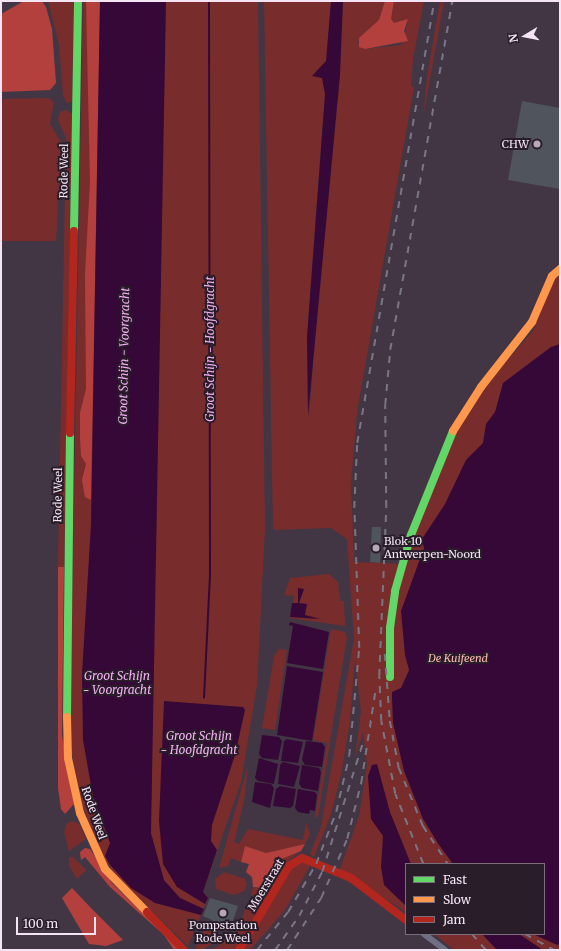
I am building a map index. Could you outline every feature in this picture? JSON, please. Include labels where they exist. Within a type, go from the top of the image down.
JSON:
[{"type":"street","name":"Rode Weel","points":[[78,1],[66,664],[68,758],[80,813],[103,865],[118,885],[157,919],[184,950]]},
{"type":"street","points":[[390,677],[390,628],[395,591],[411,535],[447,440],[481,387],[532,322],[552,276],[560,269]]},
{"type":"street","name":"Moerstraat","points":[[239,950],[288,866],[302,858],[351,878],[405,919]]},
{"type":"street","points":[[425,935],[445,950]]},
{"type":"green space","points":[[48,1],[74,1],[72,102],[67,103],[63,95],[59,44]]},
{"type":"green space","points":[[83,1],[258,1],[265,529],[257,685],[241,782],[203,892],[208,898],[188,946],[116,876],[102,855],[82,805],[72,756],[70,717]]},
{"type":"green space","points":[[264,1],[331,1],[326,73],[339,1],[385,1],[379,20],[357,42],[365,49],[401,45],[408,21],[394,23],[391,19],[394,1],[424,1],[413,59],[411,86],[414,87],[357,412],[351,483],[354,562],[404,564],[412,558],[412,541],[455,429],[488,382],[533,331],[550,284],[556,275],[560,276],[560,950],[454,950],[435,935],[545,935],[545,863],[405,863],[405,911],[340,869],[359,816],[367,765],[363,732],[355,758],[361,712],[355,658],[350,721],[341,775],[330,817],[314,857],[310,854],[321,827],[354,639],[347,539],[331,528],[273,530]],"holes":[[[324,108],[312,381],[309,416],[307,337]]]},
{"type":"green space","points":[[440,1],[444,1],[423,118],[427,78]]},
{"type":"green space","points":[[48,98],[54,102],[50,124],[61,142],[56,241],[1,241],[1,99]]},
{"type":"green space","points":[[66,110],[72,114],[64,567],[58,567],[66,138],[58,120],[60,112]]},
{"type":"green space","points":[[329,574],[338,582],[340,601],[344,601],[345,626],[290,618],[294,596],[284,595],[290,578]]},
{"type":"green space","points":[[331,629],[345,632],[347,637],[318,816],[315,818],[327,743],[313,740]]},
{"type":"green space","points":[[279,649],[287,650],[275,730],[262,728],[274,656]]},
{"type":"green space","points":[[248,766],[244,801],[234,842],[239,844],[248,829],[303,840],[306,823],[310,834],[305,844],[266,853],[245,846],[241,862],[231,858],[228,866],[219,868]]},
{"type":"green space","points":[[73,821],[80,825],[86,839],[69,851],[64,832],[67,823]]},
{"type":"green space","points":[[301,851],[285,863],[267,892],[251,896],[253,887],[258,888],[268,883],[274,862]]},
{"type":"green space","points":[[69,857],[73,857],[86,870],[77,879],[69,866]]},
{"type":"green space","points":[[304,861],[311,864],[285,910],[250,950],[243,950],[288,871]]},
{"type":"green space","points":[[224,872],[245,879],[247,885],[244,891],[234,895],[216,889],[215,879]]},
{"type":"green space","points":[[264,900],[236,949],[212,950],[237,933],[248,902]]},
{"type":"green space","points":[[207,929],[218,933],[218,940],[202,950],[195,950],[201,934]]},
{"type":"shaded area","points":[[24,1],[42,1],[46,7],[52,29],[56,83],[50,90],[1,92],[1,14]]},
{"type":"shaded area","points":[[86,1],[100,1],[91,500],[85,497],[82,480],[86,464],[81,456],[80,438],[80,413],[86,389],[85,274],[90,182]]},
{"type":"shaded area","points":[[385,1],[394,1],[391,19],[394,23],[408,19],[404,31],[408,41],[365,49],[359,47],[359,38],[379,20]]},
{"type":"shaded area","points":[[58,567],[64,567],[62,735],[74,804],[65,814],[61,809],[58,788]]},
{"type":"shaded area","points":[[305,844],[301,851],[274,862],[268,883],[262,888],[253,887],[252,877],[246,872],[249,864],[241,862],[245,846],[266,853]]},
{"type":"shaded area","points":[[85,848],[90,849],[112,883],[180,950],[174,950],[164,935],[110,887],[85,857],[81,860],[80,852]]},
{"type":"shaded area","points":[[72,888],[123,940],[106,946],[89,944],[62,898]]},
{"type":"water","name":"Groot Schijn - Voorgracht","points":[[100,1],[166,1],[151,833],[164,880],[180,898],[204,909],[201,915],[155,903],[131,888],[110,865],[105,856],[110,843],[93,797],[83,740],[82,674],[91,524]]},
{"type":"water","points":[[331,1],[343,1],[340,75],[308,416],[307,337],[325,94],[322,78],[312,76],[326,61]]},
{"type":"water","name":"De Kuifeend","points":[[560,344],[560,944],[557,945],[535,935],[545,935],[545,863],[452,863],[439,845],[423,819],[404,771],[393,723],[392,692],[401,688],[409,670],[405,655],[401,611],[424,548],[422,539],[445,504],[466,460],[483,443],[486,424],[495,412],[503,383],[551,347]]},
{"type":"water","points":[[298,588],[304,589],[299,603],[307,604],[305,615],[320,619],[290,617],[292,603],[298,603]]},
{"type":"water","points":[[290,622],[329,632],[323,669],[287,663],[293,626],[289,625]]},
{"type":"water","points":[[287,666],[323,672],[312,741],[277,735]]},
{"type":"water","name":"Groot Schijn - Hoofdgracht","points":[[164,701],[243,707],[245,710],[235,755],[212,825],[211,841],[217,850],[203,892],[208,898],[205,904],[177,887],[163,864],[159,821]]},
{"type":"water","points":[[262,735],[279,737],[282,741],[278,760],[262,758],[259,754]]},
{"type":"water","points":[[287,739],[303,742],[298,763],[281,761],[284,741]]},
{"type":"water","points":[[306,741],[322,743],[325,747],[322,767],[305,765],[302,760]]},
{"type":"water","points":[[259,758],[278,764],[274,784],[258,781],[255,778]]},
{"type":"water","points":[[283,762],[300,766],[294,787],[278,784],[280,765]]},
{"type":"water","points":[[377,764],[390,812],[411,863],[405,863],[405,905],[384,885],[381,867],[383,836],[371,819],[368,776],[372,765]]},
{"type":"water","points":[[302,765],[319,768],[321,772],[318,791],[302,788],[299,784]]},
{"type":"water","points":[[255,782],[271,784],[274,788],[270,808],[252,802]]},
{"type":"water","points":[[280,786],[296,789],[293,806],[290,808],[273,806],[276,789]]},
{"type":"water","points":[[298,789],[315,792],[317,795],[315,811],[310,810],[309,814],[298,812],[295,808]]},
{"type":"water","points":[[483,935],[520,935],[543,950],[497,950]]},
{"type":"building","name":"CHW","points":[[522,101],[560,108],[560,189],[508,180]]},
{"type":"building","name":"Blok 10 Antwerpen-Noord","points":[[372,527],[381,527],[380,563],[370,562]]},
{"type":"building","name":"Pompstation Rode Weel","points":[[210,898],[238,906],[230,929],[211,925],[212,920],[203,916]]},
{"type":"waterway","name":"Groot Schijn - Hoofdgracht","points":[[204,698],[210,575],[209,1]]},
{"type":"railway","points":[[257,950],[288,912],[316,864],[336,812],[349,756],[359,648],[354,508],[357,443],[434,1]]},
{"type":"railway","points":[[423,863],[395,794],[381,721],[379,676],[386,507],[385,405],[390,350],[452,1]]},
{"type":"railway","points":[[385,654],[390,721],[399,768],[423,826],[447,863]]},
{"type":"railway","points":[[287,950],[321,898],[347,839],[361,783],[375,693]]},
{"type":"railway","points":[[275,950],[299,916],[322,872],[363,742]]},
{"type":"railway","points":[[473,935],[486,950]]},
{"type":"railway","points":[[527,935],[554,950]]},
{"type":"traffic: fast","points":[[74,231],[78,1]]},
{"type":"traffic: fast","points":[[390,677],[390,628],[395,591],[411,535],[453,431]]},
{"type":"traffic: fast","points":[[67,717],[70,433]]},
{"type":"traffic: slow","points":[[453,431],[481,387],[532,322],[552,276],[560,269]]},
{"type":"traffic: slow","points":[[67,717],[68,758],[80,813],[105,869],[147,912]]},
{"type":"traffic: jam","points":[[70,433],[74,231]]},
{"type":"traffic: jam","points":[[239,950],[289,866],[302,858],[351,878],[405,919]]},
{"type":"traffic: jam","points":[[147,912],[184,950]]},
{"type":"place","name":"CHW","points":[[537,144]]},
{"type":"place","name":"Blok 10 Antwerpen-Noord","points":[[376,548]]},
{"type":"place","name":"Pompstation Rode Weel","points":[[223,913]]}]
